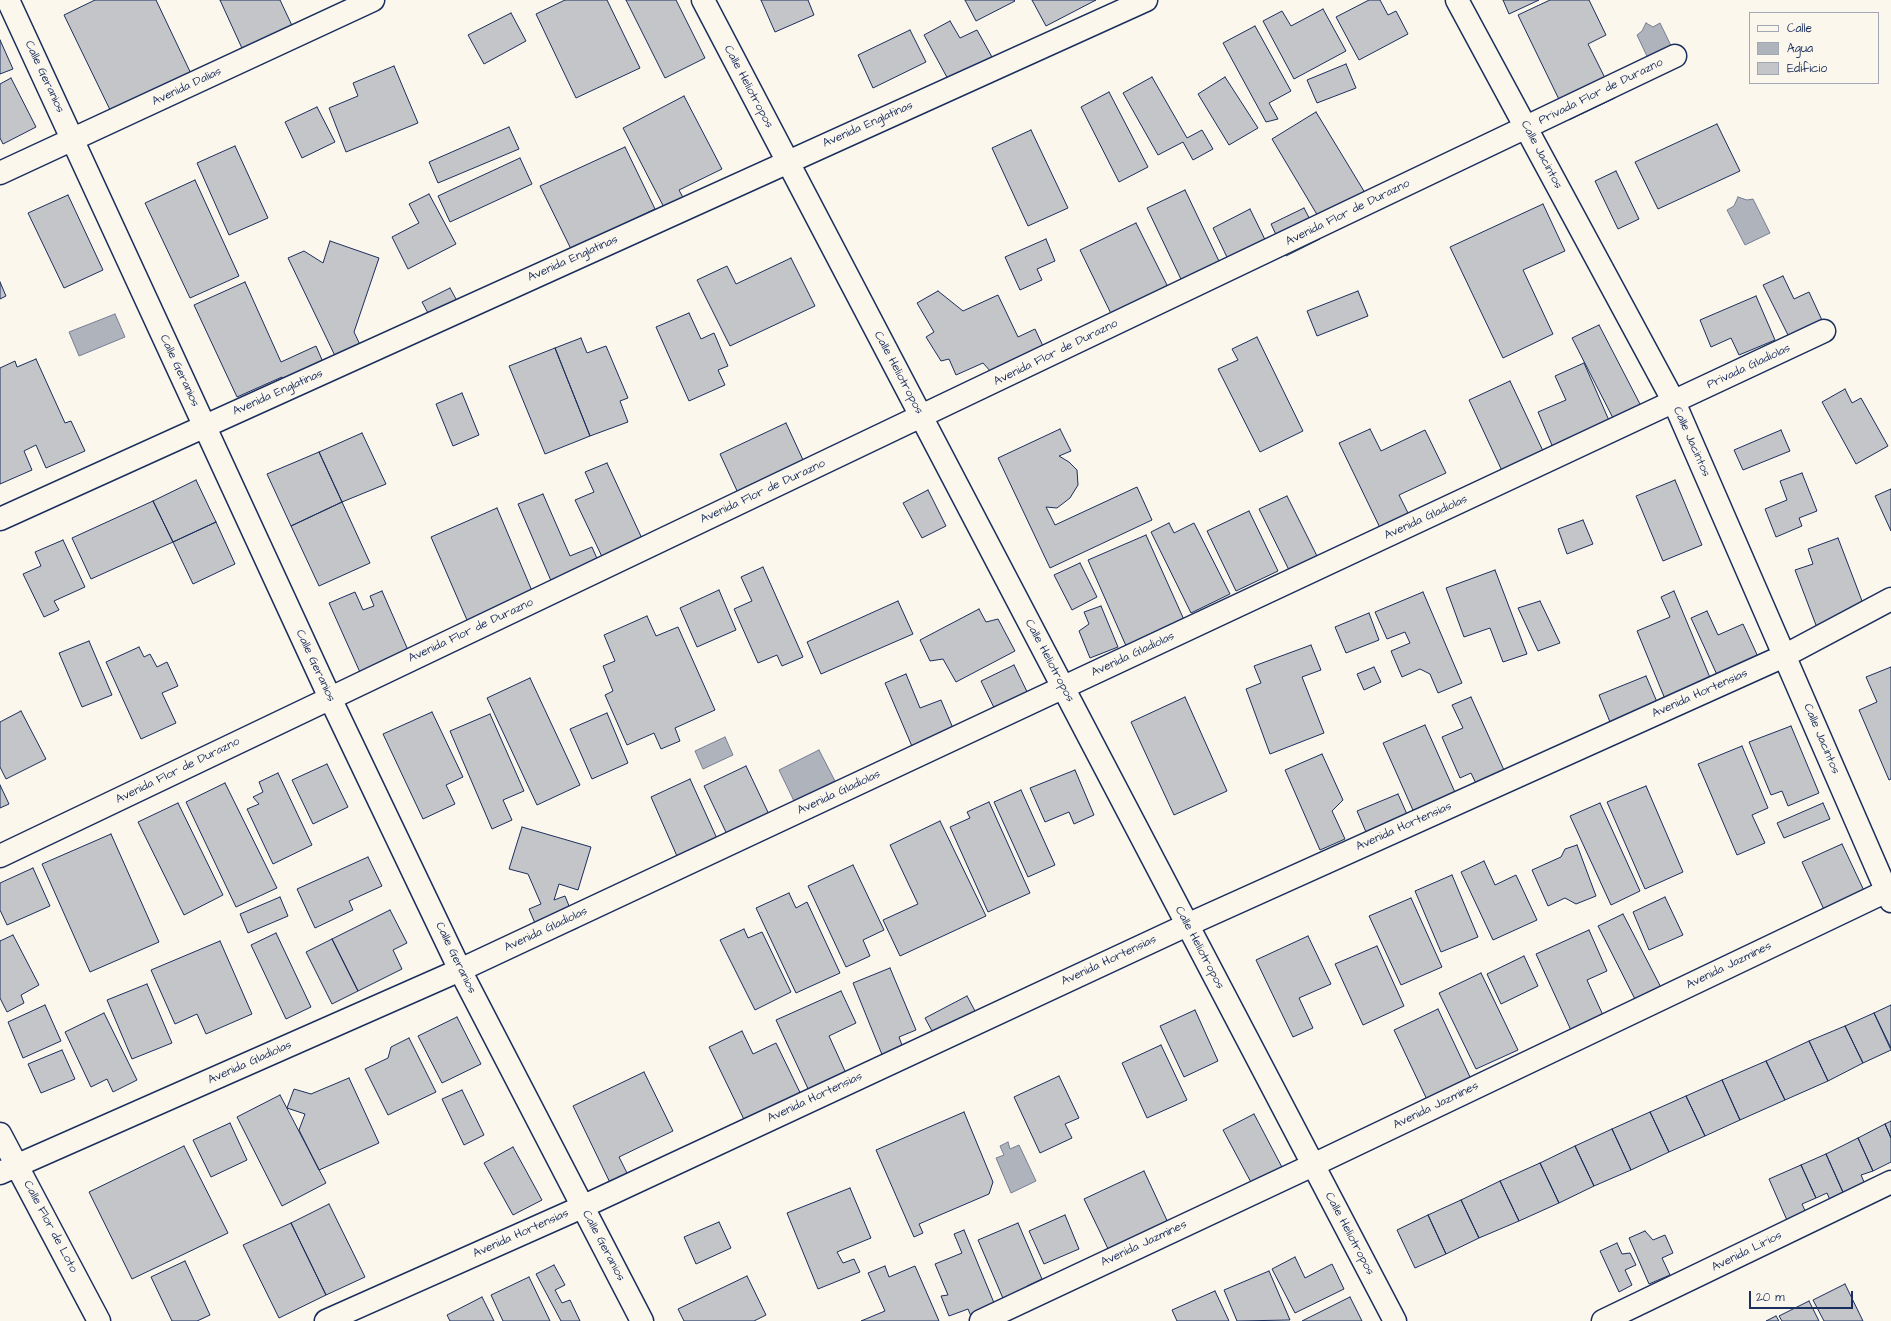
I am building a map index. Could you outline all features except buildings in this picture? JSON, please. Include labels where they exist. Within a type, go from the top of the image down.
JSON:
[{"type":"street","name":"Calle Geranios","points":[[8,0],[330,698],[460,970],[642,1321]]},
{"type":"street","name":"Avenida Dalias","points":[[0,173],[373,0]]},
{"type":"street","name":"Calle Heliotropos","points":[[703,0],[1395,1321]]},
{"type":"street","name":"Avenida Englatinas","points":[[0,519],[1146,0]]},
{"type":"street","name":"Calle Jacintos","points":[[1457,0],[1674,402],[1889,894]]},
{"type":"street","name":"Privada Flor de Durazno","points":[[1526,128],[1675,56]]},
{"type":"street","name":"Avenida Flor de Durazno","points":[[0,856],[1526,128]]},
{"type":"street","name":"Privada Gladiolas","points":[[1674,402],[1824,331]]},
{"type":"street","name":"Avenida Gladiolas","points":[[8,1169],[460,970],[1674,402]]},
{"type":"street","name":"Avenida Hortensias","points":[[326,1321],[582,1207],[1187,925],[1784,656],[1891,599]]},
{"type":"street","name":"Avenida Jazmines","points":[[981,1321],[1889,894]]},
{"type":"street","name":"Calle Flor de Loto","points":[[0,1134],[8,1169],[99,1321]]},
{"type":"street","name":"Avenida Lirios","points":[[1603,1321],[1891,1182]]},
{"type":"water","points":[[1646,23],[1653,27],[1660,23],[1677,58],[1653,69],[1637,35],[1642,31]]},
{"type":"water","points":[[1738,197],[1747,200],[1753,199],[1770,233],[1745,245],[1727,210],[1734,206]]},
{"type":"water","points":[[115,314],[125,337],[79,356],[69,332]]},
{"type":"water","points":[[725,737],[733,755],[703,769],[695,751]]},
{"type":"water","points":[[819,750],[835,781],[794,801],[779,770]]},
{"type":"water","points":[[1008,1142],[1010,1149],[1019,1145],[1036,1181],[1011,1193],[996,1158],[1004,1155],[1000,1146]]}]
